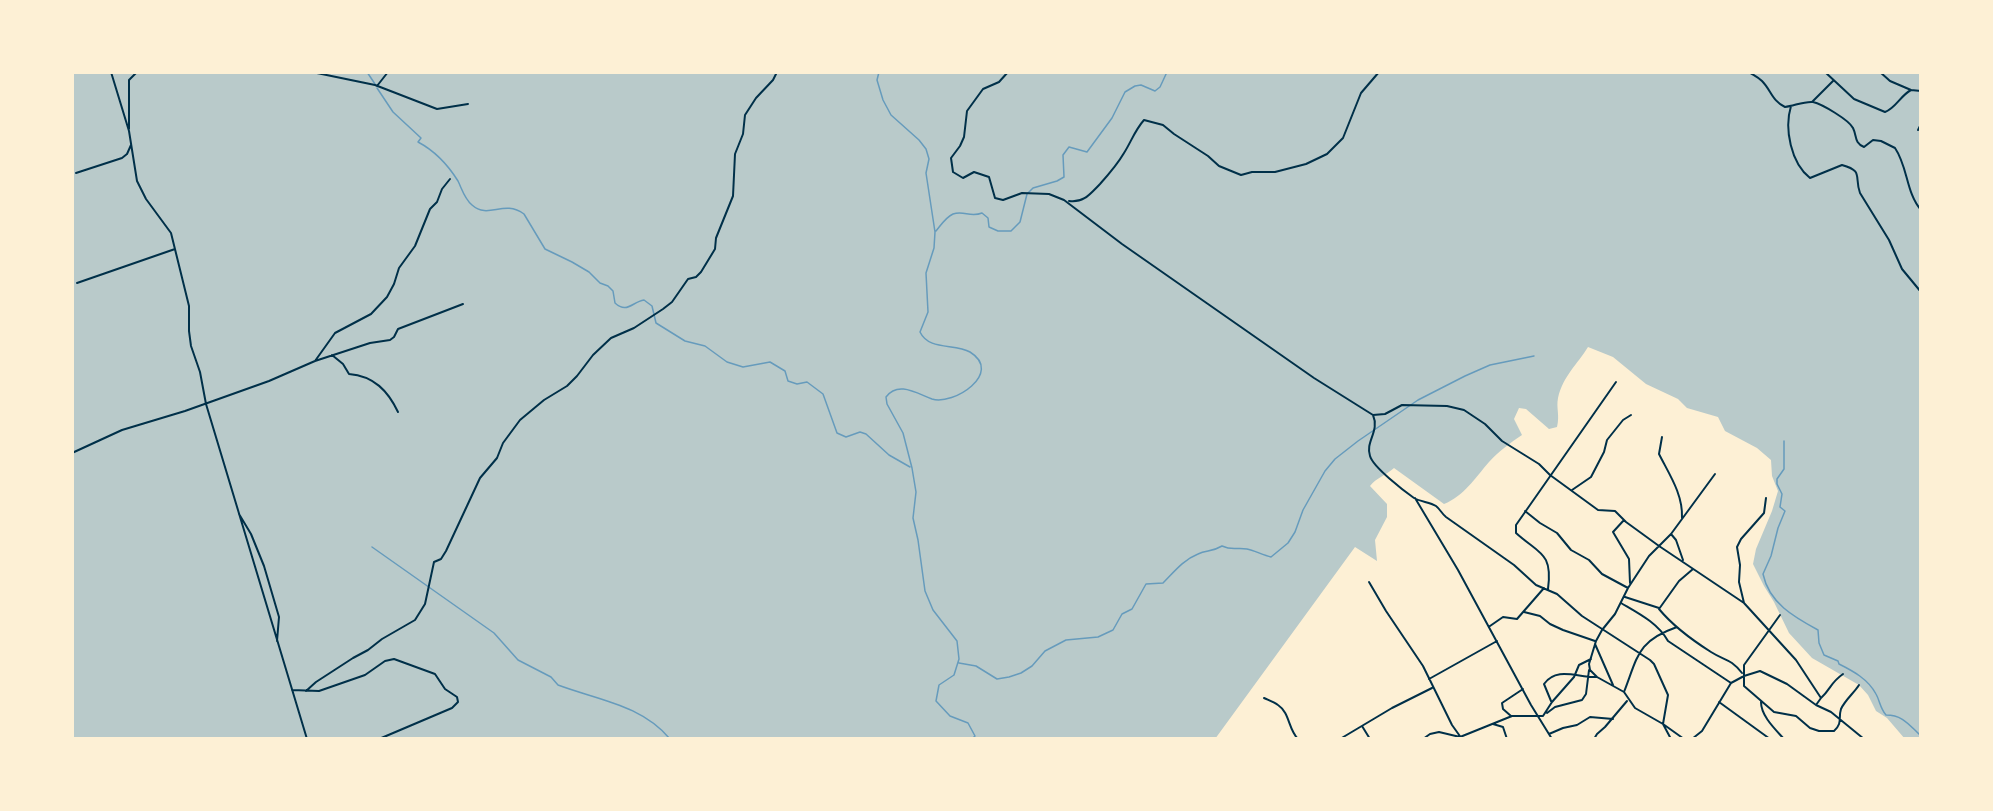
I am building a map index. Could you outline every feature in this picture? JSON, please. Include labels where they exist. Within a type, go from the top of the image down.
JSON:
[{"type":"street","points":[[111,72],[129,131]]},
{"type":"street","points":[[136,72],[129,80],[129,131],[140,190],[171,233],[189,306],[191,346],[200,372],[206,404],[307,739]]},
{"type":"street","points":[[312,72],[377,86],[437,109],[468,104]]},
{"type":"street","points":[[377,86],[388,72]]},
{"type":"street","points":[[306,691],[330,673],[415,620],[425,604],[434,562],[441,559],[446,551],[480,478],[497,458],[503,443],[520,420],[544,400],[567,386],[611,338],[634,328],[663,309],[672,302],[688,279],[696,277],[701,272],[715,249],[716,238],[734,193],[735,154],[743,134],[745,115],[777,72]]},
{"type":"street","points":[[1008,72],[999,82],[983,89],[967,111],[964,137],[951,158],[952,172],[963,178],[974,172],[988,177],[995,198],[1003,200],[1022,193],[1049,194],[1075,202],[1087,198],[1094,192],[1119,161],[1138,126],[1144,120],[1163,125],[1219,166],[1241,176],[1252,172],[1262,174],[1275,172],[1306,164],[1327,154],[1343,138],[1360,93],[1379,72]]},
{"type":"street","points":[[1749,72],[1761,80],[1772,98],[1785,107],[1812,102],[1833,81]]},
{"type":"street","points":[[1825,72],[1862,104],[1886,112],[1911,90]]},
{"type":"street","points":[[1880,72],[1890,81],[1911,90],[1921,91]]},
{"type":"street","points":[[1812,102],[1828,109],[1853,127],[1857,144],[1864,147],[1873,140],[1895,148],[1914,202],[1921,210]]},
{"type":"street","points":[[1791,106],[1788,133],[1802,171],[1810,178],[1842,165],[1856,171],[1859,176],[1860,193],[1889,240],[1902,269],[1921,292]]},
{"type":"street","points":[[1918,130],[1921,124]]},
{"type":"street","points":[[76,172],[122,158],[131,146]]},
{"type":"street","points":[[315,361],[335,333],[371,314],[387,297],[399,268],[419,236],[430,209],[437,202],[442,189],[450,179]]},
{"type":"street","points":[[1067,201],[1122,244],[1314,378],[1373,415],[1376,422],[1369,455],[1376,465],[1415,498],[1437,507],[1446,517],[1514,565],[1536,585],[1561,597],[1582,616],[1654,664],[1667,690],[1668,701],[1662,724],[1671,739]]},
{"type":"street","points":[[77,282],[175,249]]},
{"type":"street","points":[[72,453],[122,430],[206,404],[315,361],[370,343],[393,339],[398,329],[463,304]]},
{"type":"street","points":[[332,356],[343,364],[349,374],[370,379],[383,388],[385,394],[393,400],[398,411]]},
{"type":"street","points":[[1548,589],[1549,566],[1542,553],[1521,537],[1515,529],[1525,511],[1616,382]]},
{"type":"street","points":[[1373,415],[1385,414],[1402,405],[1448,406],[1464,410],[1485,424],[1502,441],[1539,464],[1550,475],[1598,510],[1615,511],[1623,520],[1659,546],[1744,603],[1796,660],[1821,698]]},
{"type":"street","points":[[1571,491],[1591,477],[1607,440],[1623,420],[1631,415]]},
{"type":"street","points":[[1662,436],[1659,454],[1671,474],[1681,500],[1682,519]]},
{"type":"street","points":[[1423,739],[1439,732],[1461,738],[1491,723],[1512,716],[1537,717],[1555,707],[1582,700],[1586,694],[1591,659],[1602,630],[1649,556],[1671,534],[1715,474]]},
{"type":"street","points":[[1415,498],[1490,626],[1537,717],[1552,739]]},
{"type":"street","points":[[1744,603],[1739,582],[1740,565],[1737,547],[1741,539],[1764,513],[1766,498]]},
{"type":"street","points":[[236,509],[251,534],[264,566],[279,617],[277,643]]},
{"type":"street","points":[[1525,511],[1557,533],[1571,550],[1589,560],[1602,574],[1629,587]]},
{"type":"street","points":[[1623,520],[1613,532],[1629,559],[1629,587]]},
{"type":"street","points":[[1671,534],[1676,540],[1684,563]]},
{"type":"street","points":[[1659,609],[1679,581],[1693,569]]},
{"type":"street","points":[[1369,582],[1413,649],[1461,738]]},
{"type":"street","points":[[1490,626],[1503,617],[1517,619],[1544,588]]},
{"type":"street","points":[[1624,597],[1659,609],[1677,627],[1712,653],[1734,663],[1744,676]]},
{"type":"street","points":[[1621,603],[1663,632],[1668,641],[1731,683]]},
{"type":"street","points":[[1524,612],[1540,616],[1550,624],[1596,643],[1613,687]]},
{"type":"street","points":[[1780,615],[1744,665],[1744,686],[1774,712],[1796,716],[1810,728],[1819,731],[1834,731],[1841,720],[1841,710],[1859,686]]},
{"type":"street","points":[[1624,692],[1638,653],[1644,644],[1663,632],[1677,627]]},
{"type":"street","points":[[1429,680],[1497,641]]},
{"type":"street","points":[[292,690],[319,691],[365,675],[387,660],[394,659],[435,674],[445,689],[457,697],[458,702],[452,708],[379,739]]},
{"type":"street","points":[[1545,714],[1575,675],[1579,665],[1591,659]]},
{"type":"street","points":[[1589,668],[1597,677],[1624,692],[1638,711],[1684,739]]},
{"type":"street","points":[[1692,739],[1702,731],[1731,683],[1760,670],[1831,712],[1858,737],[1864,739]]},
{"type":"street","points":[[1552,702],[1544,684],[1554,674],[1597,677]]},
{"type":"street","points":[[1816,705],[1827,693],[1832,681],[1843,674]]},
{"type":"street","points":[[1340,739],[1432,688]]},
{"type":"street","points":[[1512,716],[1503,709],[1502,703],[1523,689]]},
{"type":"street","points":[[1264,698],[1278,704],[1284,711],[1298,739]]},
{"type":"street","points":[[1594,739],[1628,700]]},
{"type":"street","points":[[1761,701],[1761,708],[1767,718],[1784,739]]},
{"type":"street","points":[[1719,702],[1770,739]]},
{"type":"street","points":[[1549,734],[1577,725],[1590,717],[1613,718]]},
{"type":"street","points":[[1491,723],[1503,727],[1507,739]]},
{"type":"street","points":[[1362,726],[1370,739]]},
{"type":"shaded area","points":[[72,72],[1921,72],[1921,739],[1905,739],[1887,718],[1876,711],[1868,695],[1859,685],[1812,658],[1789,633],[1753,564],[1756,549],[1778,491],[1772,476],[1771,460],[1757,448],[1725,431],[1718,417],[1687,408],[1678,399],[1646,384],[1613,357],[1588,347],[1560,390],[1557,427],[1549,429],[1526,409],[1519,408],[1514,419],[1522,435],[1497,454],[1469,486],[1451,501],[1444,504],[1394,468],[1372,483],[1370,486],[1387,504],[1387,517],[1375,540],[1377,561],[1355,547],[1215,739],[72,739]]},
{"type":"waterway","points":[[367,72],[375,84]]},
{"type":"waterway","points":[[879,72],[877,80],[883,100],[891,115],[919,140],[926,149],[929,159],[926,173],[935,232],[934,248],[926,273],[928,312],[920,332],[930,342],[970,352],[979,360],[981,369],[972,386],[952,398],[932,399],[902,389],[891,392],[886,397],[887,404],[903,433],[912,468],[916,492],[913,518],[925,591],[933,610],[957,641],[959,659],[954,675],[939,685],[936,701],[950,716],[968,723],[975,736],[972,739]]},
{"type":"waterway","points":[[936,231],[948,217],[960,213],[974,215],[982,213],[988,218],[989,227],[998,231],[1011,231],[1020,222],[1027,194],[1033,188],[1064,177],[1063,155],[1069,147],[1087,152],[1112,118],[1125,92],[1141,85],[1155,91],[1160,87],[1167,72]]},
{"type":"waterway","points":[[377,88],[393,112],[421,138],[418,142],[441,159],[450,169],[472,205],[484,211],[509,208],[524,214],[545,249],[572,262],[589,272],[600,283],[608,286],[613,291],[615,303],[619,306],[626,307],[644,300],[652,306],[656,323],[685,341],[705,346],[727,362],[743,367],[770,362],[785,371],[788,381],[797,384],[807,382],[823,394],[837,433],[846,437],[860,432],[866,434],[889,455],[910,467]]},
{"type":"waterway","points":[[959,663],[976,666],[997,679],[1021,673],[1032,666],[1045,651],[1066,640],[1098,637],[1113,630],[1122,614],[1132,609],[1146,584],[1163,583],[1183,563],[1198,554],[1222,546],[1247,549],[1271,557],[1288,543],[1295,532],[1303,510],[1325,471],[1335,459],[1358,441],[1418,400],[1465,376],[1490,365],[1534,356]]},
{"type":"waterway","points":[[1784,441],[1784,469],[1777,479],[1777,484],[1782,494],[1780,507],[1785,511],[1763,574],[1766,584],[1784,608],[1818,630],[1819,643],[1824,655],[1838,661],[1839,664],[1864,680],[1873,689],[1886,715],[1901,719],[1921,736]]},
{"type":"waterway","points":[[372,547],[494,633],[518,660],[551,677],[558,685],[633,711],[646,718],[670,739]]}]
